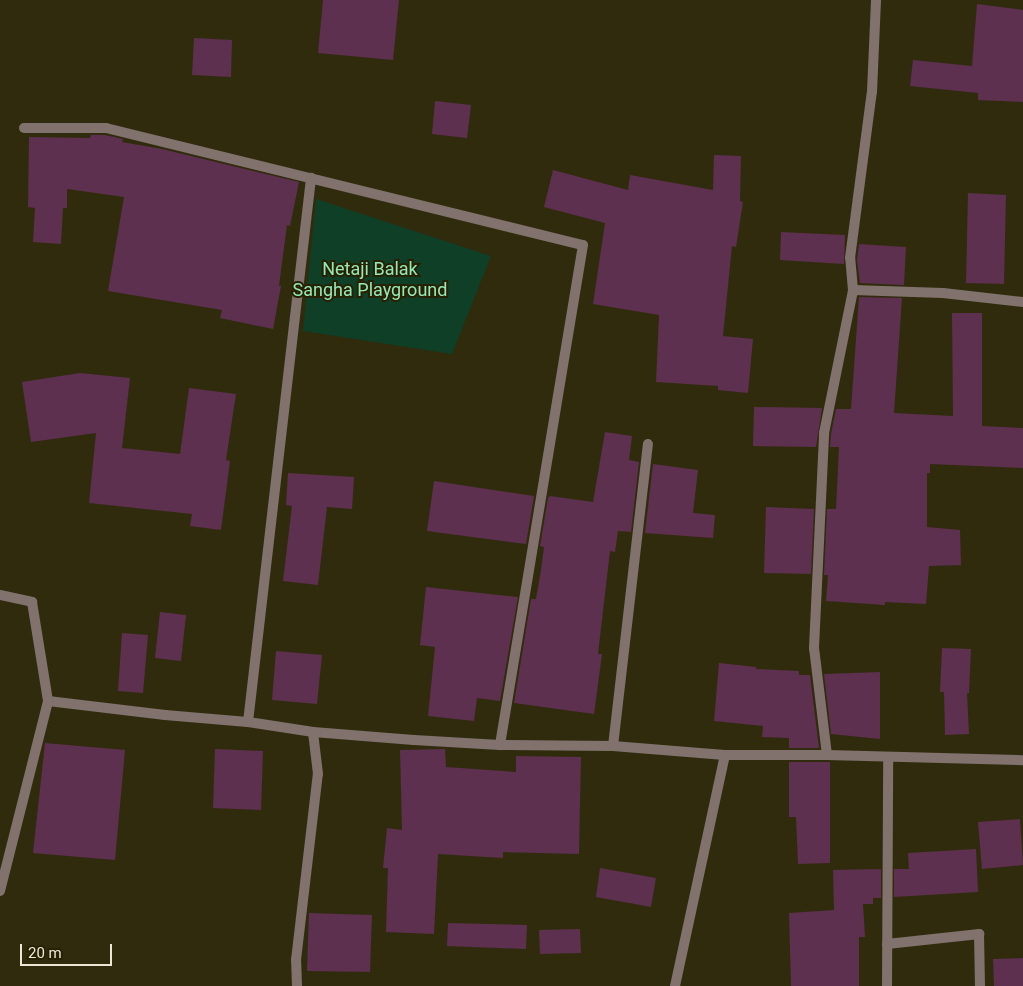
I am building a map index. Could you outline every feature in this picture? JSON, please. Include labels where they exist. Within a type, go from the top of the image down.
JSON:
[{"type":"street","points":[[826,754],[814,648],[818,528],[824,433],[853,290],[850,258],[872,92],[876,0]]},
{"type":"street","points":[[24,128],[106,128],[584,245],[500,745]]},
{"type":"street","points":[[248,722],[311,178]]},
{"type":"street","points":[[853,290],[943,293],[1023,302]]},
{"type":"street","points":[[613,746],[648,444]]},
{"type":"street","points":[[0,595],[32,602],[48,701],[0,891]]},
{"type":"street","points":[[48,701],[165,715],[248,722],[313,732],[500,745],[613,746],[725,755],[826,754],[1023,760]]},
{"type":"street","points":[[296,986],[296,960],[318,774],[313,732]]},
{"type":"street","points":[[675,986],[725,755]]},
{"type":"street","points":[[887,986],[888,757]]},
{"type":"street","points":[[887,944],[979,934],[980,986]]},
{"type":"green space","name":"Netaji Balak Sangha Playground","points":[[316,199],[491,256],[452,354],[303,331]]},
{"type":"building","points":[[323,0],[399,0],[393,60],[318,53]]},
{"type":"building","points":[[977,4],[1023,10],[1023,102],[978,100],[978,93],[910,86],[913,60],[972,66]]},
{"type":"building","points":[[194,38],[232,40],[231,77],[192,75]]},
{"type":"building","points":[[435,101],[471,105],[467,138],[432,134]]},
{"type":"building","points":[[91,135],[105,135],[123,139],[122,142],[162,149],[299,182],[290,226],[287,225],[279,286],[281,286],[273,329],[220,318],[222,310],[108,291],[124,197],[67,189],[67,208],[63,208],[61,244],[33,242],[35,208],[28,207],[29,137],[90,138]]},
{"type":"building","points":[[714,155],[741,156],[740,201],[743,202],[736,247],[732,246],[723,336],[753,339],[748,393],[718,390],[718,386],[656,382],[659,315],[593,304],[605,223],[544,207],[553,170],[628,190],[630,175],[713,190]]},
{"type":"building","points":[[968,193],[1006,195],[1004,284],[966,283]]},
{"type":"building","points":[[781,232],[845,235],[844,264],[780,260]]},
{"type":"building","points":[[859,244],[906,247],[904,285],[860,283],[857,260]]},
{"type":"building","points":[[859,297],[902,298],[894,413],[953,416],[952,313],[982,313],[982,426],[1023,428],[1023,468],[930,464],[930,473],[927,473],[927,527],[960,530],[961,565],[929,566],[926,604],[885,602],[885,605],[826,601],[828,575],[824,575],[827,509],[836,509],[839,447],[830,447],[831,434],[836,409],[851,409]]},
{"type":"building","points":[[80,373],[130,378],[122,448],[180,454],[189,388],[236,394],[226,460],[230,461],[221,530],[190,526],[192,514],[89,503],[96,433],[31,442],[22,382]]},
{"type":"building","points":[[754,407],[822,408],[816,447],[753,446]]},
{"type":"building","points":[[605,432],[632,436],[629,460],[639,462],[631,532],[618,531],[615,552],[610,551],[598,654],[602,654],[594,714],[514,703],[531,599],[536,599],[541,570],[544,547],[540,546],[548,498],[550,496],[593,502]]},
{"type":"building","points":[[653,464],[698,470],[693,513],[715,515],[713,538],[645,533]]},
{"type":"building","points":[[288,473],[354,477],[352,509],[327,507],[318,585],[283,581],[292,506],[286,505]]},
{"type":"building","points":[[434,481],[534,496],[526,544],[427,531]]},
{"type":"building","points":[[766,507],[814,509],[811,574],[764,573]]},
{"type":"building","points":[[426,587],[518,597],[500,701],[477,698],[474,721],[428,716],[435,647],[420,645]]},
{"type":"building","points":[[160,612],[186,615],[181,661],[155,658]]},
{"type":"building","points":[[122,633],[148,635],[143,693],[118,691]]},
{"type":"building","points":[[942,648],[971,649],[969,693],[967,693],[969,734],[945,735],[944,692],[940,692]]},
{"type":"building","points":[[276,651],[322,655],[317,704],[272,700]]},
{"type":"building","points":[[719,663],[756,667],[756,669],[799,671],[799,675],[810,675],[819,748],[789,748],[789,738],[762,737],[763,726],[714,721]]},
{"type":"building","points":[[880,672],[880,739],[831,734],[824,674]]},
{"type":"building","points":[[45,743],[125,750],[115,860],[33,853]]},
{"type":"building","points":[[215,749],[263,751],[261,810],[213,808]]},
{"type":"building","points":[[445,749],[446,767],[516,772],[516,756],[581,757],[579,854],[503,852],[503,858],[438,854],[434,934],[386,932],[388,868],[383,868],[387,828],[402,830],[400,750]]},
{"type":"building","points":[[789,762],[830,762],[830,863],[798,864],[796,817],[789,817]]},
{"type":"building","points":[[1020,819],[1023,865],[982,869],[978,822]]},
{"type":"building","points":[[976,849],[978,892],[894,897],[894,869],[909,869],[908,853]]},
{"type":"building","points":[[600,868],[656,878],[651,907],[596,897]]},
{"type":"building","points":[[881,869],[881,898],[873,898],[873,904],[863,904],[865,937],[859,937],[859,986],[791,986],[789,913],[834,910],[833,870]]},
{"type":"building","points":[[309,913],[372,915],[370,972],[307,971]]},
{"type":"building","points":[[448,923],[527,925],[526,949],[447,946]]},
{"type":"building","points":[[580,929],[581,953],[540,954],[539,930]]},
{"type":"building","points":[[1023,958],[1023,986],[994,986],[993,959]]}]
